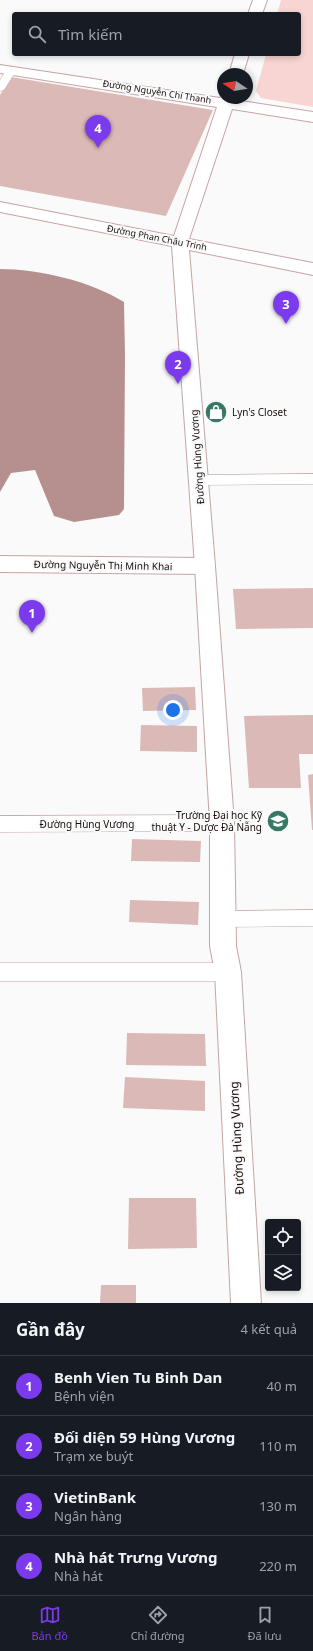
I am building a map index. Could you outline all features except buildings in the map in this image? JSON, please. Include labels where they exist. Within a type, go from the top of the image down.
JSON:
[{"type":"street","points":[[256,12],[260,0]]},
{"type":"street","points":[[238,68],[241,56]]},
{"type":"street","name":"Đường Nguyễn Chí Thanh","points":[[6,70],[217,99]]},
{"type":"street","name":"Đường Hùng Vương","points":[[226,104],[180,242],[199,480],[222,823],[222,946],[228,972],[246,1303]]},
{"type":"street","name":"Đường Nguyễn Chí Thanh","points":[[247,104],[313,117]]},
{"type":"street","name":"Đường Phan Châu Trinh","points":[[0,207],[312,267]]},
{"type":"street","name":"Đường Nguyễn Thị Minh Khai","points":[[0,564],[205,566]]},
{"type":"lane","points":[[0,88],[6,70]]},
{"type":"lane","points":[[199,480],[313,479]]},
{"type":"lane","name":"Đường Hùng Vương","points":[[0,824],[222,823]]},
{"type":"lane","points":[[222,919],[313,918]]},
{"type":"lane","points":[[0,972],[228,972]]},
{"type":"shaded area","points":[[281,0],[313,0],[313,107],[261,98],[256,91],[265,56],[301,56],[301,12],[278,12]]},
{"type":"shaded area","points":[[0,269],[31,271],[80,282],[124,302],[124,509],[119,515],[74,522],[54,516],[35,470],[11,473],[0,492]]},
{"type":"place","name":"Nhà hát Trưng Vương","points":[[98,148]]},
{"type":"place","name":"VietinBank","points":[[286,324]]},
{"type":"place","name":"Đối diện 59 Hùng Vương","points":[[178,384]]},
{"type":"place","name":"Lyn's Closet","points":[[216,412]]},
{"type":"place","name":"Benh Vien Tu Binh Dan","points":[[32,633]]},
{"type":"place","name":"Trường Đại học Kỹ thuật Y - Dược Đà Nẵng","points":[[278,821]]}]
